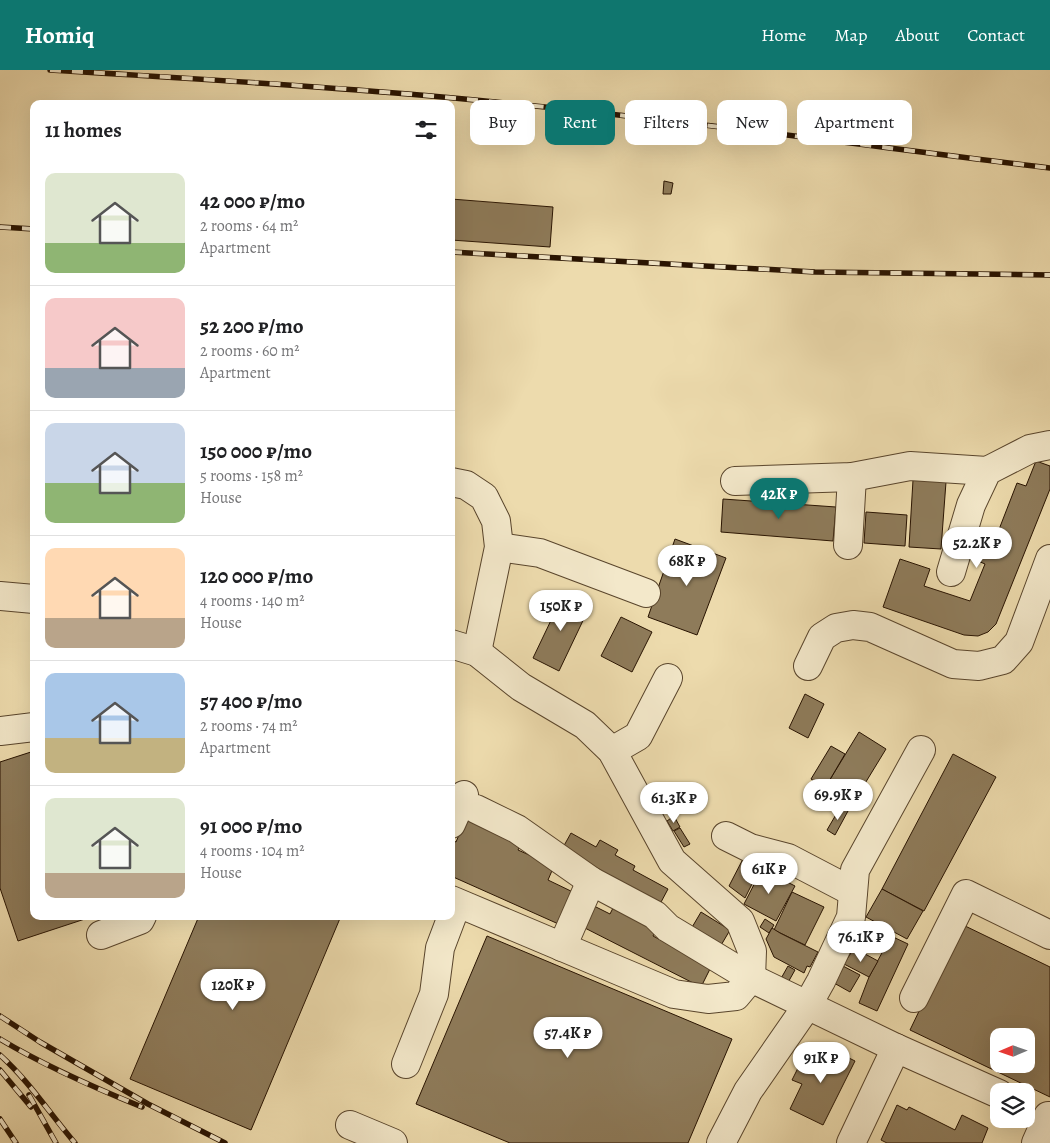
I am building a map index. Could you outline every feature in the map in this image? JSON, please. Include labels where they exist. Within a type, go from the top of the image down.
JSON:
[{"type":"lane","points":[[735,481],[852,478],[910,466],[988,471],[1030,449],[1050,445]]},
{"type":"lane","points":[[951,572],[971,505],[988,471]]},
{"type":"lane","points":[[848,545],[852,478]]},
{"type":"lane","points":[[455,483],[466,485],[484,497],[496,520],[499,547],[477,652]]},
{"type":"lane","points":[[499,547],[540,553],[646,593]]},
{"type":"lane","points":[[808,666],[822,637],[836,628],[853,625],[870,627],[926,654],[953,664],[979,666],[1003,660],[1019,642],[1050,559]]},
{"type":"lane","points":[[0,596],[30,599]]},
{"type":"lane","points":[[455,645],[477,652],[521,687],[585,725],[612,751],[672,861],[740,921],[752,951],[752,978],[736,996],[708,999],[674,994],[455,901]]},
{"type":"lane","points":[[612,751],[638,736],[668,678]]},
{"type":"lane","points":[[0,732],[30,728]]},
{"type":"lane","points":[[721,1143],[748,1091],[807,1006],[851,917],[855,870],[921,750]]},
{"type":"lane","points":[[455,819],[470,802],[517,829],[591,881],[655,915],[668,928],[752,978],[896,1048],[990,1090]]},
{"type":"lane","points":[[726,836],[750,848],[788,858],[853,892]]},
{"type":"lane","points":[[562,947],[591,881]]},
{"type":"lane","points":[[914,998],[966,894],[1050,935]]},
{"type":"lane","points":[[101,935],[140,920]]},
{"type":"lane","points":[[406,1064],[434,994],[440,948],[448,920]]},
{"type":"lane","points":[[851,1143],[896,1048]]},
{"type":"lane","points":[[1036,1143],[1041,1114]]},
{"type":"lane","points":[[350,1125],[392,1143]]},
{"type":"building","points":[[664,181],[673,183],[671,194],[663,194]]},
{"type":"building","points":[[455,199],[553,207],[550,247],[455,240]]},
{"type":"building","points":[[1036,461],[1050,466],[1050,489],[996,624],[988,632],[978,636],[964,635],[883,607],[900,559],[930,569],[924,586],[970,601],[985,564],[978,561],[991,529],[998,532],[1017,483],[1026,486]]},
{"type":"building","points":[[913,480],[946,482],[941,549],[909,547]]},
{"type":"building","points":[[723,499],[836,507],[833,541],[721,532]]},
{"type":"building","points":[[866,512],[907,515],[905,546],[864,543]]},
{"type":"building","points":[[675,539],[726,558],[697,635],[648,617]]},
{"type":"building","points":[[565,591],[575,595],[573,600],[589,608],[559,671],[533,658]]},
{"type":"building","points":[[621,617],[652,632],[632,672],[601,656]]},
{"type":"building","points":[[805,694],[824,704],[808,738],[789,728]]},
{"type":"building","points":[[859,732],[886,749],[850,808],[823,791]]},
{"type":"building","points":[[831,746],[845,754],[825,788],[811,779]]},
{"type":"building","points":[[30,752],[30,920],[82,920],[18,941],[0,888],[0,762]]},
{"type":"building","points":[[953,754],[996,777],[924,911],[882,889]]},
{"type":"building","points":[[841,806],[848,811],[835,835],[827,830]]},
{"type":"building","points":[[467,816],[522,841],[518,850],[554,866],[548,880],[577,894],[563,926],[455,878],[456,842]]},
{"type":"building","points":[[674,816],[680,827],[673,831],[667,821]]},
{"type":"building","points":[[680,828],[690,844],[684,847],[674,831]]},
{"type":"building","points":[[571,833],[596,847],[600,840],[618,850],[615,855],[635,866],[633,870],[668,889],[660,904],[561,851]]},
{"type":"building","points":[[744,857],[761,866],[745,898],[729,886]]},
{"type":"building","points":[[762,869],[795,886],[776,921],[744,904]]},
{"type":"building","points":[[882,889],[923,911],[907,939],[866,917]]},
{"type":"building","points":[[792,892],[824,907],[805,945],[774,930]]},
{"type":"building","points":[[588,903],[610,914],[615,904],[658,926],[653,936],[711,967],[701,987],[577,924]]},
{"type":"building","points":[[701,912],[730,930],[720,947],[691,929]]},
{"type":"building","points":[[765,919],[774,925],[769,933],[760,927]]},
{"type":"building","points":[[197,920],[339,920],[251,1130],[130,1079]]},
{"type":"building","points":[[961,924],[1050,967],[1050,1097],[1035,1090],[1035,1083],[1021,1083],[1000,1073],[1035,1073],[1035,1028],[990,1028],[990,1068],[910,1030]]},
{"type":"building","points":[[772,928],[818,952],[810,967],[807,966],[804,973],[774,957],[766,939]]},
{"type":"building","points":[[487,936],[732,1039],[688,1143],[510,1143],[416,1104]]},
{"type":"building","points":[[891,936],[908,944],[877,1011],[859,1003],[869,977]]},
{"type":"building","points":[[854,948],[878,961],[869,977],[844,964]]},
{"type":"building","points":[[788,966],[795,970],[786,986],[779,982]]},
{"type":"building","points":[[843,966],[860,975],[850,992],[834,983]]},
{"type":"building","points":[[821,1044],[855,1061],[823,1125],[790,1109],[802,1084],[792,1080],[801,1062],[810,1066]]},
{"type":"building","points":[[897,1105],[907,1110],[909,1107],[955,1130],[962,1115],[988,1128],[982,1143],[887,1143],[881,1140]]},
{"type":"railway","points":[[50,70],[318,87],[488,101],[649,118],[1050,168]]},
{"type":"railway","points":[[0,227],[30,229]]},
{"type":"railway","points":[[455,252],[815,272],[1050,275]]},
{"type":"railway","points":[[0,1016],[40,1042],[148,1104],[225,1143]]},
{"type":"railway","points":[[0,1039],[70,1076],[142,1107]]},
{"type":"railway","points":[[0,1055],[30,1087],[75,1143]]},
{"type":"railway","points":[[0,1070],[31,1107]]},
{"type":"railway","points":[[29,1095],[56,1143]]},
{"type":"railway","points":[[0,1119],[16,1143]]}]
